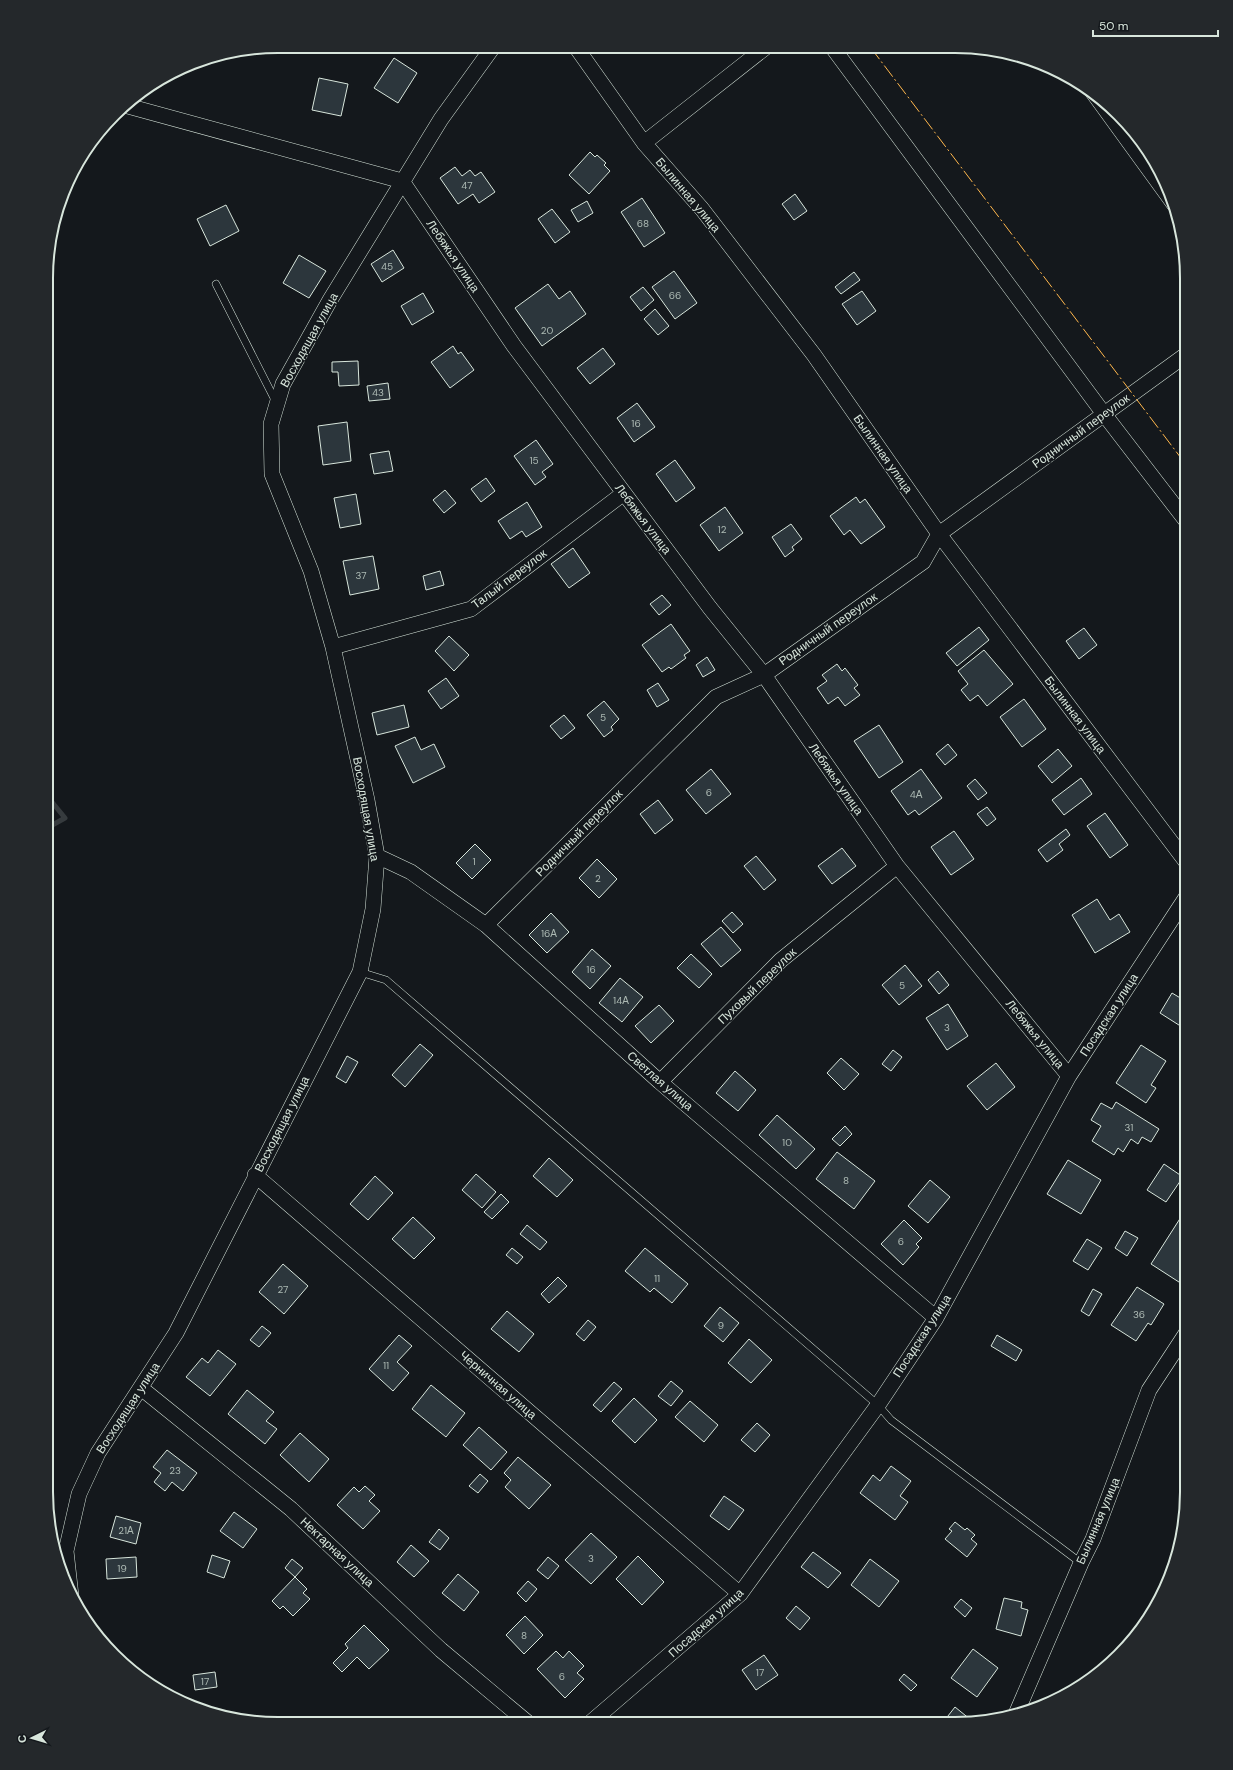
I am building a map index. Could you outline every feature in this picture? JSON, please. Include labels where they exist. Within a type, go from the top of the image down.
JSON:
[{"type":"street","name":"Восходящая улица","points":[[68,1574],[66,1552],[79,1494],[98,1453],[176,1333],[255,1175],[360,972],[373,909],[376,856],[367,800],[333,647],[311,571],[272,474],[271,424],[283,384],[330,300],[441,119],[490,53]]},
{"type":"street","name":"Былинная улица","points":[[580,53],[644,143],[702,209],[809,349],[939,534],[1180,854]]},
{"type":"street","points":[[644,143],[758,53]]},
{"type":"street","points":[[837,53],[1104,414],[1180,513]]},
{"type":"street","points":[[132,107],[402,181]]},
{"type":"street","points":[[1109,115],[1159,183]]},
{"type":"street","name":"Лебяжья улица","points":[[402,181],[514,346],[710,608],[764,675],[897,866],[1069,1076]]},
{"type":"street","name":"Родничный переулок","points":[[486,925],[716,697],[764,675],[923,562],[939,534],[1180,359]]},
{"type":"street","name":"Талый переулок","points":[[333,647],[471,609],[624,493]]},
{"type":"street","name":"Светлая улица","points":[[376,856],[411,872],[486,925],[660,1082],[936,1318]]},
{"type":"street","name":"Пуховый переулок","points":[[660,1082],[781,960],[897,866]]},
{"type":"street","name":"Посадская улица","points":[[597,1717],[740,1594],[878,1405],[936,1318],[1069,1076],[1180,907]]},
{"type":"street","name":"Черничная улица","points":[[255,1175],[740,1594]]},
{"type":"street","name":"Былинная улица","points":[[1019,1707],[1081,1563],[1093,1539],[1149,1390],[1180,1343]]},
{"type":"street","name":"Нектарная улица","points":[[141,1388],[291,1509],[441,1650],[521,1717]]},
{"type":"lane","points":[[216,284],[277,404]]},
{"type":"lane","points":[[360,972],[386,980],[878,1405],[891,1420],[1081,1563]]},
{"type":"building","points":[[394,58],[417,73],[398,103],[374,88]]},
{"type":"building","points":[[319,78],[348,84],[341,116],[312,110]]},
{"type":"building","points":[[590,152],[595,157],[597,155],[606,163],[604,165],[610,171],[589,194],[569,175]]},
{"type":"building","points":[[455,167],[462,176],[470,170],[475,176],[481,172],[495,192],[479,203],[473,194],[458,204],[440,178]]},
{"type":"building","points":[[795,194],[807,211],[794,220],[782,204]]},
{"type":"building","points":[[642,198],[665,233],[644,247],[621,212]]},
{"type":"building","points":[[587,201],[593,213],[578,222],[571,210]]},
{"type":"building","points":[[226,205],[239,231],[210,246],[197,219]]},
{"type":"building","points":[[552,209],[570,232],[555,243],[538,219]]},
{"type":"building","points":[[393,250],[404,268],[382,282],[371,264]]},
{"type":"building","points":[[299,255],[326,271],[309,298],[283,283]]},
{"type":"building","points":[[674,271],[697,303],[675,319],[652,287]]},
{"type":"building","points":[[854,272],[860,280],[841,294],[835,287]]},
{"type":"building","points":[[548,284],[559,299],[570,291],[586,314],[542,346],[515,308]]},
{"type":"building","points":[[643,287],[654,300],[641,311],[630,297]]},
{"type":"building","points":[[862,291],[876,311],[857,325],[842,304]]},
{"type":"building","points":[[423,293],[434,312],[412,325],[401,306]]},
{"type":"building","points":[[655,309],[669,326],[658,335],[644,319]]},
{"type":"building","points":[[453,346],[458,354],[461,352],[474,370],[450,388],[431,362]]},
{"type":"building","points":[[603,348],[615,364],[590,384],[577,368]]},
{"type":"building","points":[[358,361],[359,385],[339,386],[338,372],[332,372],[332,362]]},
{"type":"building","points":[[388,383],[390,399],[369,401],[367,386]]},
{"type":"building","points":[[637,403],[655,427],[634,442],[617,418]]},
{"type":"building","points":[[347,422],[351,461],[323,465],[318,426]]},
{"type":"building","points":[[536,440],[553,464],[542,472],[546,477],[535,485],[514,456]]},
{"type":"building","points":[[389,451],[393,471],[374,474],[370,454]]},
{"type":"building","points":[[675,460],[695,488],[676,502],[656,474]]},
{"type":"building","points":[[486,478],[495,491],[481,502],[471,489]]},
{"type":"building","points":[[445,490],[456,503],[444,513],[433,500]]},
{"type":"building","points":[[356,494],[361,524],[340,528],[334,498]]},
{"type":"building","points":[[856,497],[860,503],[865,499],[885,527],[861,544],[850,530],[844,535],[830,516]]},
{"type":"building","points":[[527,502],[542,527],[526,537],[522,531],[510,539],[498,521]]},
{"type":"building","points":[[725,507],[743,533],[719,551],[700,525]]},
{"type":"building","points":[[791,524],[802,539],[792,547],[794,550],[785,557],[772,537]]},
{"type":"building","points":[[573,548],[590,573],[569,588],[551,564]]},
{"type":"building","points":[[373,556],[379,589],[350,595],[343,561]]},
{"type":"building","points":[[440,571],[444,585],[426,590],[423,576]]},
{"type":"building","points":[[662,595],[671,605],[659,615],[650,604]]},
{"type":"building","points":[[671,624],[690,651],[684,655],[686,658],[671,669],[669,667],[662,672],[642,645]]},
{"type":"building","points":[[979,627],[989,640],[957,666],[946,653]]},
{"type":"building","points":[[1084,628],[1097,645],[1079,659],[1066,641]]},
{"type":"building","points":[[449,636],[469,655],[454,671],[435,651]]},
{"type":"building","points":[[984,650],[1013,684],[987,706],[978,695],[970,701],[961,690],[968,684],[958,671]]},
{"type":"building","points":[[707,657],[715,670],[703,677],[696,665]]},
{"type":"building","points":[[837,664],[842,671],[845,668],[858,685],[854,688],[860,695],[845,706],[838,697],[828,704],[817,688],[827,681],[822,675]]},
{"type":"building","points":[[446,678],[459,696],[441,709],[428,691]]},
{"type":"building","points":[[658,683],[669,700],[657,707],[647,690]]},
{"type":"building","points":[[1024,699],[1046,729],[1022,747],[1000,717]]},
{"type":"building","points":[[604,701],[619,719],[611,727],[613,730],[604,737],[587,715]]},
{"type":"building","points":[[404,705],[409,727],[377,735],[372,713]]},
{"type":"building","points":[[564,715],[575,728],[561,739],[550,726]]},
{"type":"building","points":[[879,725],[903,762],[879,778],[854,741]]},
{"type":"building","points":[[415,737],[421,750],[434,744],[445,767],[413,783],[395,746]]},
{"type":"building","points":[[948,744],[957,755],[945,765],[936,754]]},
{"type":"building","points":[[1058,749],[1072,766],[1052,783],[1038,766]]},
{"type":"building","points":[[711,769],[731,794],[706,814],[686,790]]},
{"type":"building","points":[[921,769],[942,798],[919,815],[915,810],[908,815],[891,791]]},
{"type":"building","points":[[1081,778],[1092,794],[1064,815],[1052,800]]},
{"type":"building","points":[[975,779],[987,793],[978,800],[967,786]]},
{"type":"building","points":[[658,800],[673,820],[655,834],[640,814]]},
{"type":"building","points":[[987,807],[996,819],[987,826],[977,814]]},
{"type":"building","points":[[1105,813],[1128,845],[1110,858],[1087,826]]},
{"type":"building","points":[[1066,829],[1070,835],[1059,844],[1063,850],[1047,862],[1038,850]]},
{"type":"building","points":[[954,831],[974,859],[951,875],[931,847]]},
{"type":"building","points":[[475,844],[491,860],[472,879],[456,863]]},
{"type":"building","points":[[842,848],[856,866],[832,884],[818,866]]},
{"type":"building","points":[[756,856],[776,880],[764,890],[744,866]]},
{"type":"building","points":[[597,859],[617,879],[599,898],[579,878]]},
{"type":"building","points":[[1097,899],[1110,920],[1119,914],[1130,932],[1095,953],[1072,915]]},
{"type":"building","points":[[732,912],[743,924],[733,933],[722,921]]},
{"type":"building","points":[[551,913],[569,932],[547,953],[529,935]]},
{"type":"building","points":[[721,927],[741,950],[721,967],[701,944]]},
{"type":"building","points":[[592,949],[611,966],[590,989],[572,972]]},
{"type":"building","points":[[691,954],[712,974],[699,988],[677,968]]},
{"type":"building","points":[[905,965],[922,986],[899,1005],[882,985]]},
{"type":"building","points":[[938,971],[949,985],[939,994],[928,980]]},
{"type":"building","points":[[620,978],[643,997],[622,1022],[599,1003]]},
{"type":"building","points":[[1172,993],[1180,998],[1180,1026],[1160,1013]]},
{"type":"building","points":[[948,1004],[968,1036],[947,1050],[926,1018]]},
{"type":"building","points":[[659,1005],[674,1021],[651,1043],[635,1026]]},
{"type":"building","points":[[420,1044],[433,1055],[405,1087],[392,1075]]},
{"type":"building","points":[[1141,1045],[1166,1061],[1151,1085],[1156,1088],[1146,1103],[1116,1083]]},
{"type":"building","points":[[893,1050],[902,1057],[891,1071],[882,1064]]},
{"type":"building","points":[[347,1056],[358,1062],[346,1083],[336,1077]]},
{"type":"building","points":[[841,1058],[859,1074],[844,1090],[827,1073]]},
{"type":"building","points":[[996,1063],[1015,1087],[987,1110],[967,1086]]},
{"type":"building","points":[[735,1071],[756,1090],[738,1111],[716,1093]]},
{"type":"building","points":[[1116,1102],[1159,1129],[1151,1142],[1142,1137],[1138,1144],[1131,1139],[1123,1152],[1118,1148],[1114,1155],[1092,1141],[1101,1126],[1091,1120],[1101,1103],[1112,1109]]},
{"type":"building","points":[[777,1115],[815,1149],[796,1169],[759,1135]]},
{"type":"building","points":[[845,1126],[852,1134],[840,1146],[832,1139]]},
{"type":"building","points":[[837,1152],[875,1181],[854,1209],[816,1179]]},
{"type":"building","points":[[549,1158],[573,1180],[557,1197],[533,1176]]},
{"type":"building","points":[[1068,1160],[1101,1180],[1081,1214],[1047,1194]]},
{"type":"building","points":[[1164,1164],[1180,1175],[1180,1181],[1166,1202],[1147,1190]]},
{"type":"building","points":[[476,1174],[496,1192],[482,1208],[462,1190]]},
{"type":"building","points":[[375,1176],[393,1193],[368,1220],[350,1204]]},
{"type":"building","points":[[930,1180],[950,1197],[928,1223],[908,1206]]},
{"type":"building","points":[[501,1194],[509,1202],[492,1219],[484,1212]]},
{"type":"building","points":[[413,1217],[435,1238],[414,1259],[392,1239]]},
{"type":"building","points":[[1180,1219],[1180,1283],[1151,1264]]},
{"type":"building","points":[[904,1220],[922,1238],[916,1244],[919,1247],[903,1265],[881,1244]]},
{"type":"building","points":[[527,1225],[547,1242],[540,1250],[520,1234]]},
{"type":"building","points":[[1125,1231],[1138,1238],[1127,1256],[1115,1248]]},
{"type":"building","points":[[1087,1239],[1102,1248],[1088,1270],[1073,1261]]},
{"type":"building","points":[[512,1248],[523,1257],[517,1264],[506,1255]]},
{"type":"building","points":[[645,1248],[688,1284],[672,1303],[654,1288],[650,1292],[625,1271]]},
{"type":"building","points":[[283,1264],[308,1286],[284,1314],[259,1292]]},
{"type":"building","points":[[558,1277],[567,1286],[549,1303],[541,1294]]},
{"type":"building","points":[[1137,1287],[1164,1304],[1151,1325],[1148,1323],[1136,1341],[1111,1325]]},
{"type":"building","points":[[1093,1289],[1102,1294],[1089,1316],[1081,1311]]},
{"type":"building","points":[[720,1307],[739,1323],[723,1342],[704,1326]]},
{"type":"building","points":[[507,1311],[534,1334],[519,1352],[491,1329]]},
{"type":"building","points":[[588,1320],[596,1327],[584,1341],[576,1334]]},
{"type":"building","points":[[262,1326],[271,1333],[259,1347],[250,1340]]},
{"type":"building","points":[[399,1335],[412,1346],[397,1362],[409,1373],[393,1391],[369,1369]]},
{"type":"building","points":[[997,1335],[1022,1350],[1016,1361],[991,1346]]},
{"type":"building","points":[[749,1339],[772,1360],[751,1383],[728,1363]]},
{"type":"building","points":[[218,1350],[236,1364],[210,1396],[186,1377],[202,1358],[208,1363]]},
{"type":"building","points":[[671,1381],[683,1391],[671,1406],[658,1396]]},
{"type":"building","points":[[614,1382],[622,1389],[601,1412],[593,1405]]},
{"type":"building","points":[[431,1385],[465,1413],[446,1437],[412,1409]]},
{"type":"building","points":[[247,1390],[274,1412],[266,1421],[277,1429],[265,1444],[228,1414]]},
{"type":"building","points":[[634,1398],[657,1420],[635,1443],[612,1421]]},
{"type":"building","points":[[690,1401],[718,1425],[704,1442],[675,1417]]},
{"type":"building","points":[[757,1423],[770,1435],[755,1452],[741,1440]]},
{"type":"building","points":[[479,1427],[507,1452],[491,1470],[463,1445]]},
{"type":"building","points":[[300,1433],[329,1459],[309,1482],[280,1455]]},
{"type":"building","points":[[167,1450],[197,1473],[183,1491],[172,1482],[165,1491],[154,1482],[161,1473],[153,1467]]},
{"type":"building","points":[[518,1457],[551,1485],[529,1509],[505,1487],[511,1480],[504,1473]]},
{"type":"building","points":[[891,1466],[911,1481],[900,1496],[908,1502],[895,1520],[860,1493],[873,1475],[880,1481]]},
{"type":"building","points":[[480,1474],[488,1481],[478,1493],[469,1486]]},
{"type":"building","points":[[365,1486],[375,1495],[369,1501],[380,1511],[363,1529],[337,1505],[354,1487],[359,1492]]},
{"type":"building","points":[[724,1496],[744,1510],[729,1530],[710,1516]]},
{"type":"building","points":[[234,1512],[257,1529],[243,1548],[220,1531]]},
{"type":"building","points":[[116,1516],[141,1523],[136,1544],[110,1537]]},
{"type":"building","points":[[955,1522],[965,1530],[967,1528],[975,1535],[971,1539],[977,1544],[967,1557],[945,1539],[952,1531],[949,1529]]},
{"type":"building","points":[[439,1529],[449,1538],[440,1550],[429,1542]]},
{"type":"building","points":[[591,1533],[617,1557],[591,1584],[565,1560]]},
{"type":"building","points":[[411,1545],[429,1561],[414,1577],[397,1562]]},
{"type":"building","points":[[813,1552],[841,1573],[828,1588],[801,1567]]},
{"type":"building","points":[[212,1555],[230,1561],[224,1578],[207,1572]]},
{"type":"building","points":[[638,1556],[664,1582],[642,1605],[616,1579]]},
{"type":"building","points":[[136,1557],[137,1577],[107,1579],[106,1559]]},
{"type":"building","points":[[548,1557],[559,1566],[548,1579],[537,1570]]},
{"type":"building","points":[[292,1559],[303,1568],[295,1577],[285,1568]]},
{"type":"building","points":[[870,1559],[899,1581],[879,1607],[851,1585]]},
{"type":"building","points":[[458,1574],[479,1592],[464,1611],[442,1593]]},
{"type":"building","points":[[295,1577],[307,1589],[303,1593],[310,1599],[293,1616],[283,1606],[280,1609],[272,1601]]},
{"type":"building","points":[[528,1581],[537,1589],[526,1602],[517,1593]]},
{"type":"building","points":[[1004,1598],[1022,1602],[1021,1608],[1028,1610],[1021,1636],[996,1629]]},
{"type":"building","points":[[961,1599],[972,1608],[965,1617],[954,1607]]},
{"type":"building","points":[[796,1606],[810,1618],[800,1630],[786,1618]]},
{"type":"building","points":[[525,1616],[543,1635],[524,1654],[506,1635]]},
{"type":"building","points":[[364,1625],[389,1650],[369,1669],[357,1657],[342,1672],[333,1663],[348,1648],[345,1644]]},
{"type":"building","points":[[973,1649],[998,1668],[977,1697],[951,1678]]},
{"type":"building","points":[[556,1651],[563,1658],[569,1651],[584,1666],[577,1673],[584,1679],[565,1698],[537,1669]]},
{"type":"building","points":[[764,1655],[778,1675],[756,1690],[742,1670]]},
{"type":"building","points":[[215,1672],[217,1687],[195,1690],[193,1675]]},
{"type":"building","points":[[904,1674],[917,1685],[911,1691],[899,1680]]},
{"type":"building","points":[[955,1707],[967,1717],[955,1717],[947,1717]]},
{"type":"waterway","points":[[53,803],[65,818],[53,825]]},
{"type":"power","points":[[875,53],[1180,457]]}]
